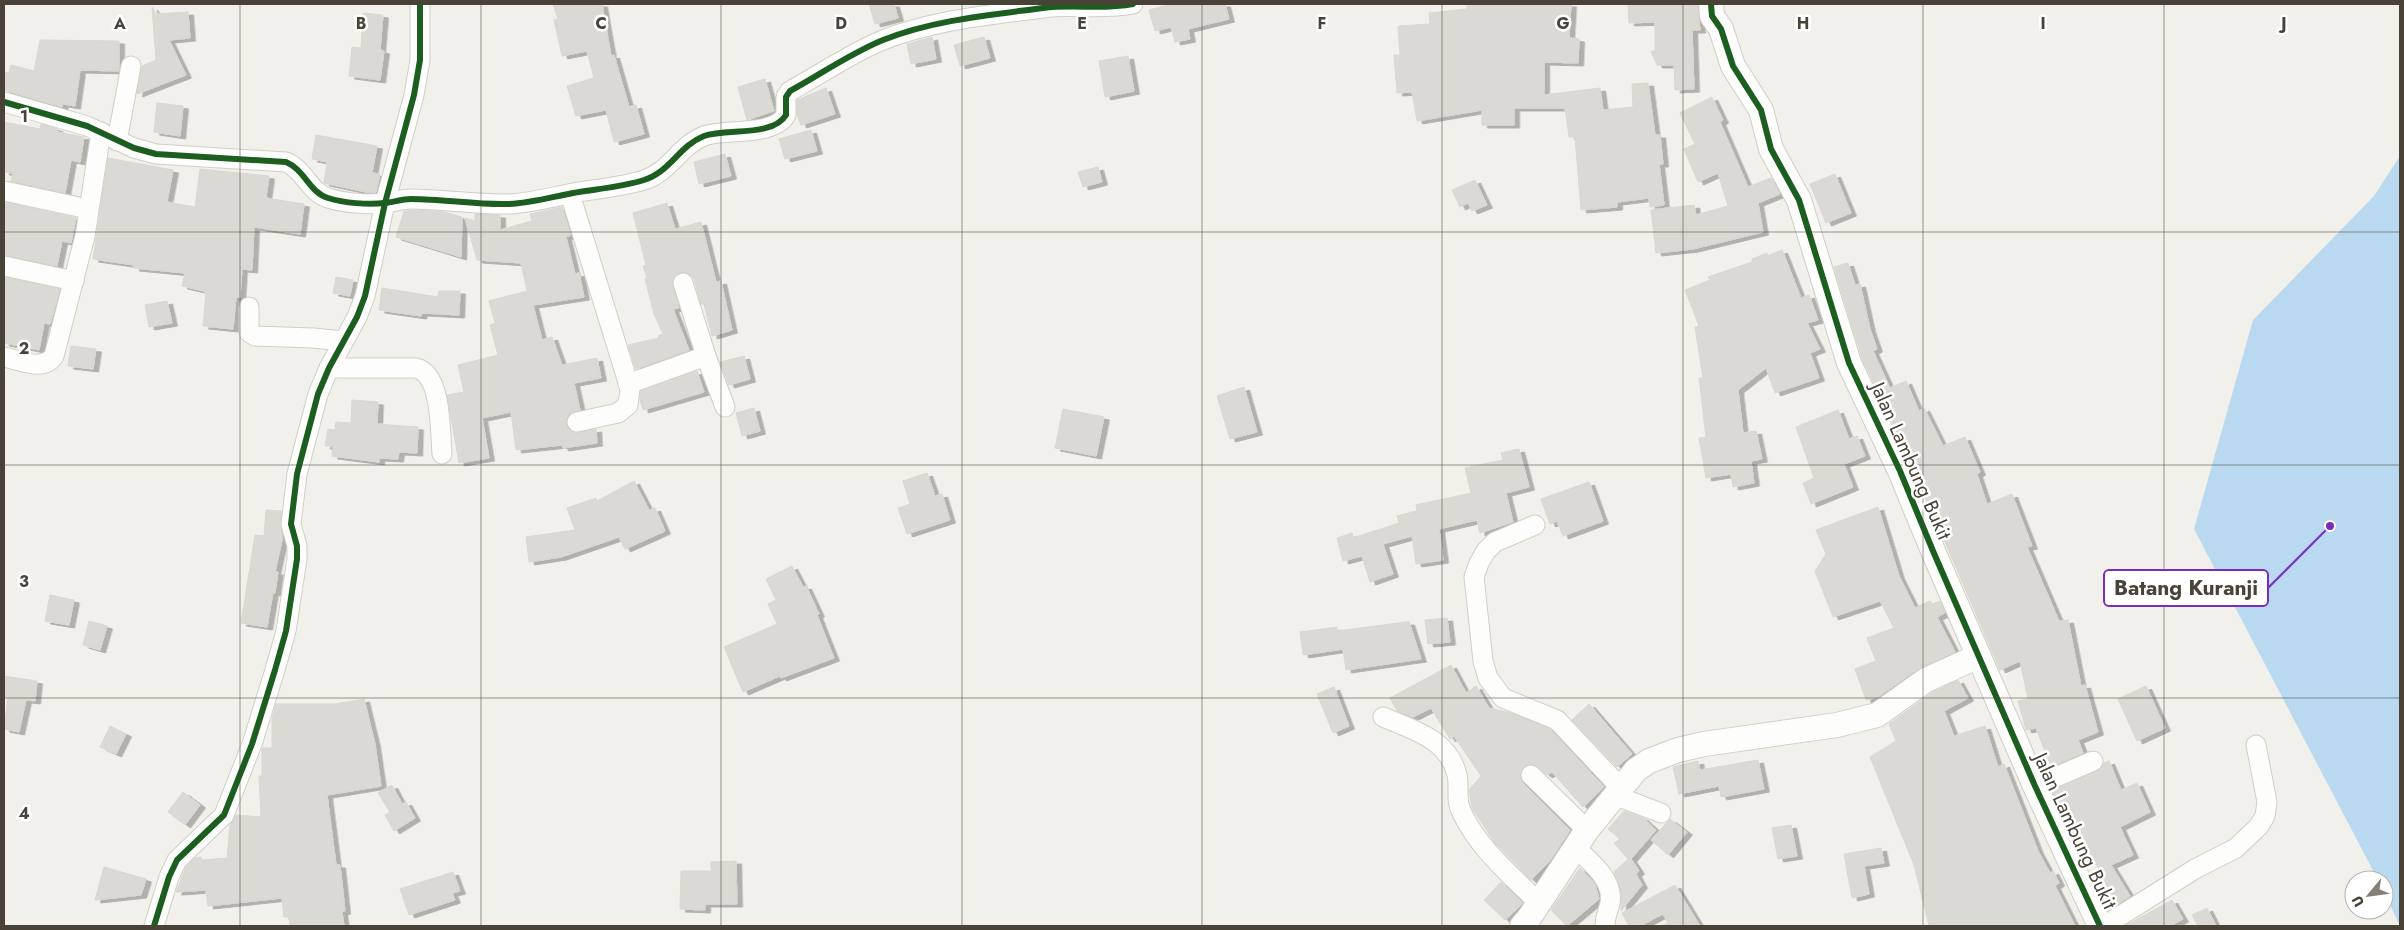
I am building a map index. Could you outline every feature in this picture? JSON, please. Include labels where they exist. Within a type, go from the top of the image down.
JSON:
[{"type":"street","points":[[154,926],[166,884],[177,860],[224,816],[249,752],[267,698],[286,631],[293,591],[297,546],[291,524],[291,512],[297,474],[306,434],[329,368],[366,296],[385,203],[414,95],[420,60],[420,4]]},
{"type":"street","points":[[4,102],[87,126],[109,137],[156,154],[286,162],[296,166],[320,195],[347,201],[385,203],[407,199],[421,199],[510,204],[543,200],[643,181],[656,176],[666,169],[689,144],[704,136],[721,132],[771,127],[786,115],[786,97],[790,91],[858,52],[909,30],[930,24],[1044,8],[1071,6],[1111,8],[1133,4]]},
{"type":"street","name":"Jalan Lambung Bukit","points":[[1711,4],[1712,16],[1721,29],[1733,66],[1760,110],[1771,149],[1799,200],[1849,362],[1900,471],[2035,786],[2102,926]]},
{"type":"street","points":[[4,357],[39,365],[50,361],[56,347],[74,281],[85,236],[88,209],[131,66]]},
{"type":"street","points":[[4,191],[88,209]]},
{"type":"street","points":[[570,194],[628,384],[628,405],[618,413],[577,422]]},
{"type":"street","points":[[4,266],[74,281]]},
{"type":"street","points":[[683,283],[706,356],[725,406]]},
{"type":"street","points":[[249,306],[248,332],[255,336],[343,341]]},
{"type":"street","points":[[628,384],[706,356]]},
{"type":"street","points":[[329,368],[416,368],[426,373],[435,388],[442,454]]},
{"type":"street","points":[[1535,525],[1495,542],[1486,551],[1474,577],[1483,661],[1488,678],[1503,698],[1557,720],[1617,791],[1661,813]]},
{"type":"street","points":[[1522,926],[1581,838],[1617,791],[1636,770],[1649,761],[1678,750],[1704,744],[1837,725],[1877,715],[1926,680],[1979,656]]},
{"type":"street","points":[[1383,717],[1434,740],[1447,751],[1458,778],[1457,798],[1460,811],[1469,826],[1500,865],[1539,903]]},
{"type":"street","points":[[2102,926],[2195,869],[2236,848],[2259,826],[2265,816],[2267,802],[2256,745]]},
{"type":"street","points":[[2035,786],[2093,761]]},
{"type":"street","points":[[1532,775],[1581,838],[1605,878],[1610,889],[1610,902],[1605,926]]},
{"type":"water","points":[[2400,156],[2400,926],[2394,913],[2394,870],[2373,870],[2194,529],[2253,320],[2374,196]]},
{"type":"building","points":[[553,4],[602,4],[611,56],[614,55],[629,107],[636,105],[644,134],[614,142],[606,110],[576,116],[567,86],[594,78],[587,51],[562,56],[554,20],[558,19]]},
{"type":"building","points":[[869,4],[894,4],[898,18],[875,24]]},
{"type":"building","points":[[1172,4],[1225,4],[1229,19],[1188,29],[1190,39],[1175,42],[1171,27],[1155,31],[1149,10]]},
{"type":"building","points":[[1467,4],[1571,4],[1569,38],[1579,39],[1578,63],[1544,62],[1544,95],[1600,88],[1603,110],[1633,107],[1632,84],[1648,83],[1655,135],[1660,135],[1663,164],[1659,164],[1664,205],[1650,207],[1649,198],[1617,202],[1617,207],[1581,210],[1575,137],[1569,137],[1565,108],[1514,108],[1514,125],[1482,125],[1482,110],[1417,121],[1412,92],[1397,93],[1394,55],[1400,55],[1398,26],[1430,24],[1429,13],[1467,9]]},
{"type":"building","points":[[1628,4],[1697,4],[1700,30],[1692,30],[1694,89],[1675,90],[1674,65],[1657,65],[1651,51],[1655,51],[1655,22],[1629,23]]},
{"type":"building","points":[[152,7],[156,14],[188,12],[190,38],[169,40],[186,75],[137,94],[142,66],[156,60]]},
{"type":"building","points":[[363,13],[383,15],[380,50],[384,51],[380,80],[349,76],[352,47],[361,48]]},
{"type":"building","points":[[932,37],[936,59],[911,64],[907,44]]},
{"type":"building","points":[[984,37],[990,58],[960,66],[954,45]]},
{"type":"building","points":[[40,40],[119,41],[119,71],[80,70],[75,106],[63,104],[62,107],[4,90],[4,72],[9,73],[11,65],[34,71]]},
{"type":"building","points":[[1128,56],[1134,91],[1105,97],[1099,61]]},
{"type":"building","points":[[765,79],[774,111],[747,120],[738,87]]},
{"type":"building","points":[[826,88],[835,114],[801,125],[797,114],[797,100]]},
{"type":"building","points":[[1712,97],[1723,120],[1720,122],[1748,187],[1771,178],[1780,194],[1758,203],[1763,232],[1693,249],[1656,253],[1651,210],[1694,205],[1696,215],[1728,206],[1718,173],[1698,182],[1684,149],[1695,144],[1680,113]]},
{"type":"building","points":[[157,103],[183,106],[180,136],[154,132]]},
{"type":"building","points":[[4,122],[40,129],[41,124],[58,129],[57,132],[84,137],[80,162],[71,160],[65,193],[11,181],[13,173],[4,172]]},
{"type":"building","points":[[811,130],[817,151],[785,159],[779,139]]},
{"type":"building","points":[[316,135],[377,146],[372,173],[380,174],[376,192],[366,192],[324,183],[327,162],[312,159]]},
{"type":"building","points":[[725,154],[731,176],[699,184],[694,162]]},
{"type":"building","points":[[108,158],[173,170],[167,202],[195,207],[200,169],[269,176],[266,198],[304,204],[300,234],[254,227],[252,270],[242,269],[240,297],[236,297],[233,329],[203,326],[206,294],[204,291],[182,286],[185,273],[134,268],[134,265],[93,259]]},
{"type":"building","points":[[1098,167],[1102,182],[1083,187],[1078,172]]},
{"type":"building","points":[[1835,174],[1851,213],[1826,223],[1810,184]]},
{"type":"building","points":[[1475,180],[1487,205],[1472,211],[1468,203],[1460,207],[1452,190]]},
{"type":"building","points":[[4,202],[76,218],[71,243],[62,241],[57,266],[4,255]]},
{"type":"building","points":[[667,203],[675,229],[701,222],[716,282],[721,281],[732,330],[712,336],[704,304],[701,304],[694,279],[686,272],[679,272],[672,281],[679,308],[673,309],[689,350],[636,369],[628,345],[659,338],[658,336],[663,334],[654,314],[645,279],[647,278],[643,266],[646,265],[633,213]]},
{"type":"building","points":[[562,207],[571,235],[566,237],[575,274],[579,273],[584,297],[533,305],[542,340],[552,337],[562,365],[597,358],[601,378],[574,383],[580,410],[569,414],[566,424],[568,429],[574,433],[596,429],[597,443],[563,448],[562,445],[516,450],[511,412],[482,418],[489,458],[459,463],[447,395],[464,392],[458,365],[498,355],[490,325],[495,323],[489,301],[527,291],[521,263],[477,260],[465,218],[475,221],[475,214],[500,215],[500,230],[532,221],[530,214]]},
{"type":"building","points":[[404,211],[444,212],[462,217],[461,257],[396,237]]},
{"type":"building","points":[[1782,250],[1801,298],[1809,295],[1818,320],[1807,323],[1820,349],[1810,353],[1819,378],[1775,393],[1766,368],[1738,390],[1743,433],[1756,431],[1762,459],[1751,461],[1754,483],[1733,487],[1731,474],[1706,478],[1699,438],[1706,437],[1699,378],[1703,378],[1695,327],[1699,326],[1685,290],[1710,280],[1708,277],[1752,262],[1752,259],[1767,253],[1767,256]]},
{"type":"building","points":[[1848,263],[1855,285],[1860,284],[1870,329],[1877,349],[1873,351],[1890,388],[1906,381],[1919,411],[1924,408],[1943,446],[1965,437],[1980,472],[1977,474],[1987,504],[2012,494],[2032,546],[2027,547],[2059,621],[2068,620],[2081,686],[2085,685],[2098,732],[2078,740],[2083,753],[2051,767],[2036,728],[2026,730],[2018,701],[2028,699],[2020,661],[2000,670],[1912,465],[1862,358],[1834,267]]},
{"type":"building","points":[[4,277],[60,289],[50,324],[44,323],[39,350],[4,343]]},
{"type":"building","points":[[336,277],[353,280],[350,296],[333,293]]},
{"type":"building","points":[[382,288],[438,297],[439,291],[460,291],[459,315],[422,313],[421,316],[379,310]]},
{"type":"building","points":[[167,301],[172,323],[149,327],[145,305]]},
{"type":"building","points":[[71,346],[96,349],[93,369],[68,366]]},
{"type":"building","points":[[744,356],[750,379],[729,385],[720,362]]},
{"type":"building","points":[[697,371],[704,392],[643,410],[640,400],[641,391]]},
{"type":"building","points":[[1244,387],[1257,432],[1230,439],[1217,396]]},
{"type":"building","points":[[352,400],[378,402],[377,424],[418,427],[417,453],[399,452],[398,459],[379,458],[379,462],[332,456],[333,446],[325,446],[328,429],[335,430],[336,422],[351,423]]},
{"type":"building","points":[[754,408],[760,431],[742,436],[736,413]]},
{"type":"building","points":[[1063,409],[1104,417],[1096,456],[1055,448]]},
{"type":"building","points":[[1838,410],[1849,439],[1857,436],[1865,456],[1844,464],[1853,487],[1811,504],[1803,483],[1814,478],[1796,427]]},
{"type":"building","points":[[1519,449],[1529,487],[1506,493],[1513,522],[1480,533],[1477,520],[1439,529],[1443,560],[1416,564],[1412,536],[1383,544],[1393,574],[1370,582],[1362,556],[1343,561],[1337,538],[1352,533],[1353,538],[1399,523],[1397,516],[1417,511],[1416,505],[1471,493],[1465,468],[1503,460],[1501,453]]},
{"type":"building","points":[[927,473],[935,496],[942,494],[950,520],[907,534],[898,508],[910,504],[903,481]]},
{"type":"building","points":[[634,481],[649,510],[655,508],[665,531],[625,549],[619,537],[561,557],[529,562],[526,537],[575,530],[567,508],[596,498],[597,501]]},
{"type":"building","points":[[1589,482],[1603,521],[1563,536],[1557,521],[1550,524],[1541,499]]},
{"type":"building","points":[[1878,507],[1899,576],[1915,608],[1930,601],[1932,604],[1940,601],[1945,613],[1937,617],[1955,652],[1918,669],[1878,697],[1866,700],[1855,669],[1876,661],[1867,638],[1894,628],[1880,601],[1833,617],[1815,571],[1826,554],[1816,530]]},
{"type":"building","points":[[266,510],[281,511],[282,540],[275,572],[278,572],[275,593],[273,592],[267,627],[241,623],[255,535],[264,536]]},
{"type":"building","points":[[792,566],[803,587],[806,586],[819,614],[817,615],[834,658],[781,678],[780,676],[743,692],[724,647],[777,624],[768,604],[776,600],[766,579]]},
{"type":"building","points":[[50,595],[74,600],[69,625],[45,621]]},
{"type":"building","points":[[1447,618],[1450,642],[1428,644],[1425,620]]},
{"type":"building","points":[[89,621],[107,626],[100,650],[83,645]]},
{"type":"building","points":[[1409,622],[1421,659],[1346,670],[1343,649],[1303,655],[1300,632],[1337,627],[1337,631]]},
{"type":"building","points":[[1451,665],[1466,693],[1476,686],[1489,708],[1511,713],[1550,729],[1604,787],[1583,807],[1552,772],[1547,775],[1533,764],[1523,768],[1520,778],[1523,783],[1570,830],[1549,862],[1531,880],[1495,843],[1472,808],[1469,790],[1481,776],[1454,736],[1450,739],[1431,708],[1413,717],[1397,711],[1390,698]]},
{"type":"building","points":[[4,676],[37,681],[35,701],[26,700],[19,732],[4,729],[8,697],[4,697]]},
{"type":"building","points":[[1958,680],[1968,698],[1944,711],[1954,736],[1985,726],[1998,767],[2004,764],[2038,851],[2050,873],[2053,871],[2059,883],[2055,886],[2075,926],[1929,926],[1914,865],[1870,757],[1896,741],[1889,724],[1933,692]]},
{"type":"building","points":[[2146,686],[2165,728],[2137,741],[2118,699]]},
{"type":"building","points":[[1334,687],[1349,726],[1333,733],[1317,694]]},
{"type":"building","points":[[364,699],[375,744],[381,786],[327,795],[336,865],[340,865],[345,911],[342,912],[344,926],[290,926],[289,917],[284,917],[282,898],[208,906],[206,890],[176,892],[186,867],[195,858],[201,857],[202,860],[227,858],[230,825],[236,815],[261,817],[259,776],[262,776],[262,748],[272,748],[272,719],[276,704],[335,704]]},
{"type":"building","points":[[1589,704],[1632,754],[1617,767],[1572,720]]},
{"type":"building","points":[[110,726],[126,734],[116,754],[100,747]]},
{"type":"building","points":[[1758,760],[1764,789],[1721,797],[1719,786],[1679,794],[1673,767],[1698,761],[1700,770]]},
{"type":"building","points":[[2109,761],[2121,790],[2137,783],[2150,812],[2120,827],[2133,855],[2111,865],[2130,896],[2108,910],[2102,898],[2110,893],[2094,859],[2086,863],[2052,791],[2097,771],[2104,763]]},
{"type":"building","points":[[392,785],[402,804],[406,802],[415,818],[394,831],[385,815],[390,812],[378,793]]},
{"type":"building","points":[[183,792],[200,805],[185,825],[168,812]]},
{"type":"building","points":[[1624,811],[1643,818],[1656,830],[1631,859],[1639,871],[1636,874],[1642,885],[1621,911],[1621,892],[1614,872],[1628,859],[1614,843],[1620,839],[1608,829]]},
{"type":"building","points":[[1670,819],[1687,832],[1668,855],[1651,840]]},
{"type":"building","points":[[1791,825],[1797,856],[1778,859],[1772,828]]},
{"type":"building","points":[[1881,848],[1884,863],[1864,866],[1869,894],[1852,898],[1844,854]]},
{"type":"building","points":[[736,861],[737,904],[705,904],[705,910],[680,909],[681,871],[711,871],[711,862]]},
{"type":"building","points":[[104,867],[146,879],[141,895],[95,900]]},
{"type":"building","points":[[1580,868],[1595,884],[1599,899],[1567,926],[1551,910]]},
{"type":"building","points":[[453,872],[460,891],[452,893],[455,900],[409,915],[400,889]]},
{"type":"building","points":[[1501,882],[1523,903],[1505,920],[1484,900]]},
{"type":"building","points":[[1675,885],[1700,926],[1662,926],[1668,923],[1663,914],[1640,926],[1629,926],[1622,913]]},
{"type":"building","points":[[2172,900],[2183,919],[2170,926],[2125,926]]},
{"type":"building","points":[[2207,908],[2216,926],[2198,926],[2192,915]]},
{"type":"cycle path","points":[[154,926],[169,877],[177,860],[224,815],[252,744],[275,670],[286,631],[297,559],[297,546],[291,524],[297,474],[318,394],[329,368],[357,317],[365,296],[385,203],[414,95],[420,60],[420,4]]},
{"type":"cycle path","points":[[4,102],[87,126],[134,148],[156,154],[286,162],[298,170],[316,191],[328,198],[341,201],[378,204],[411,199],[509,204],[644,180],[661,171],[695,140],[704,136],[749,131],[771,126],[780,122],[786,115],[786,97],[790,91],[859,51],[902,33],[962,19],[1043,8],[1110,7],[1133,4]]},
{"type":"cycle path","points":[[1711,4],[1712,16],[1721,29],[1733,66],[1761,110],[1771,149],[1799,200],[1849,363],[1900,471],[2035,786],[2100,926]]},
{"type":"place","name":"Batang Kuranji","points":[[2330,526]]}]
